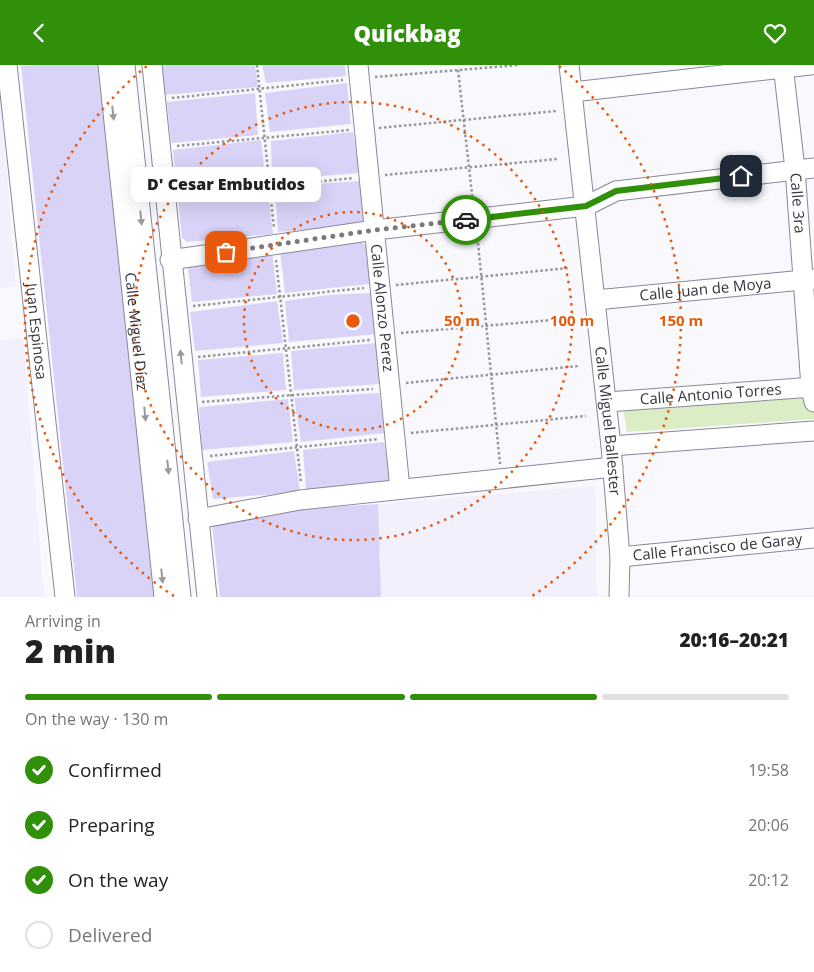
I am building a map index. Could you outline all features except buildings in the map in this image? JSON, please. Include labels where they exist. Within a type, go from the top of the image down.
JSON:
[{"type":"street","name":"Juan Espinosa","points":[[7,65],[65,597]]},
{"type":"street","name":"Calle Miguel Díaz","points":[[108,65],[164,597]]},
{"type":"street","name":"Calle Miguel Díaz","points":[[126,65],[181,597]]},
{"type":"street","points":[[152,65],[170,260],[207,597]]},
{"type":"street","name":"Calle Miguel Ballester","points":[[569,65],[607,403],[620,557],[619,597]]},
{"type":"street","points":[[573,93],[783,66],[810,65]]},
{"type":"street","name":"Calle 3ra","points":[[783,66],[809,279],[813,392]]},
{"type":"street","name":"Calle Alonzo Perez","points":[[359,74],[400,489]]},
{"type":"street","points":[[170,260],[375,230],[586,206],[616,191],[814,168]]},
{"type":"street","name":"Calle Juan de Moya","points":[[596,300],[809,279]]},
{"type":"street","name":"Calle Antonio Torres","points":[[607,403],[813,392]]},
{"type":"street","points":[[611,447],[814,431]]},
{"type":"street","points":[[198,519],[300,500],[613,467]]},
{"type":"street","name":"Calle Francisco de Garay","points":[[620,557],[814,538]]},
{"type":"path","points":[[257,65],[275,234]]},
{"type":"path","points":[[166,98],[260,89],[359,74],[458,70],[519,65]]},
{"type":"path","points":[[458,70],[473,207]]},
{"type":"path","points":[[378,128],[556,111]]},
{"type":"path","points":[[171,147],[353,129]]},
{"type":"path","points":[[381,175],[558,159]]},
{"type":"path","points":[[176,196],[360,177]]},
{"type":"path","points":[[476,229],[500,466]]},
{"type":"path","points":[[276,258],[302,490]]},
{"type":"path","points":[[392,285],[569,268]]},
{"type":"path","points":[[189,307],[372,287]]},
{"type":"path","points":[[398,334],[576,318]]},
{"type":"path","points":[[197,357],[376,339]]},
{"type":"path","points":[[402,383],[579,365]]},
{"type":"path","points":[[200,402],[380,389]]},
{"type":"path","points":[[407,433],[586,416]]},
{"type":"path","points":[[206,457],[385,438]]},
{"type":"shaded area","points":[[0,86],[16,287],[0,288]]},
{"type":"shaded area","points":[[23,338],[44,597],[0,597],[0,340]]},
{"type":"shaded area","points":[[595,486],[597,597],[381,597],[378,504]]},
{"type":"green space","points":[[814,387],[814,419],[627,432],[622,402]]},
{"type":"way so far","points":[[226,252],[375,230],[466,220]]},
{"type":"place","name":"D' Cesar Embutidos","points":[[226,252]]},
{"type":"route","points":[[466,220],[586,206],[616,191],[741,176]]}]
